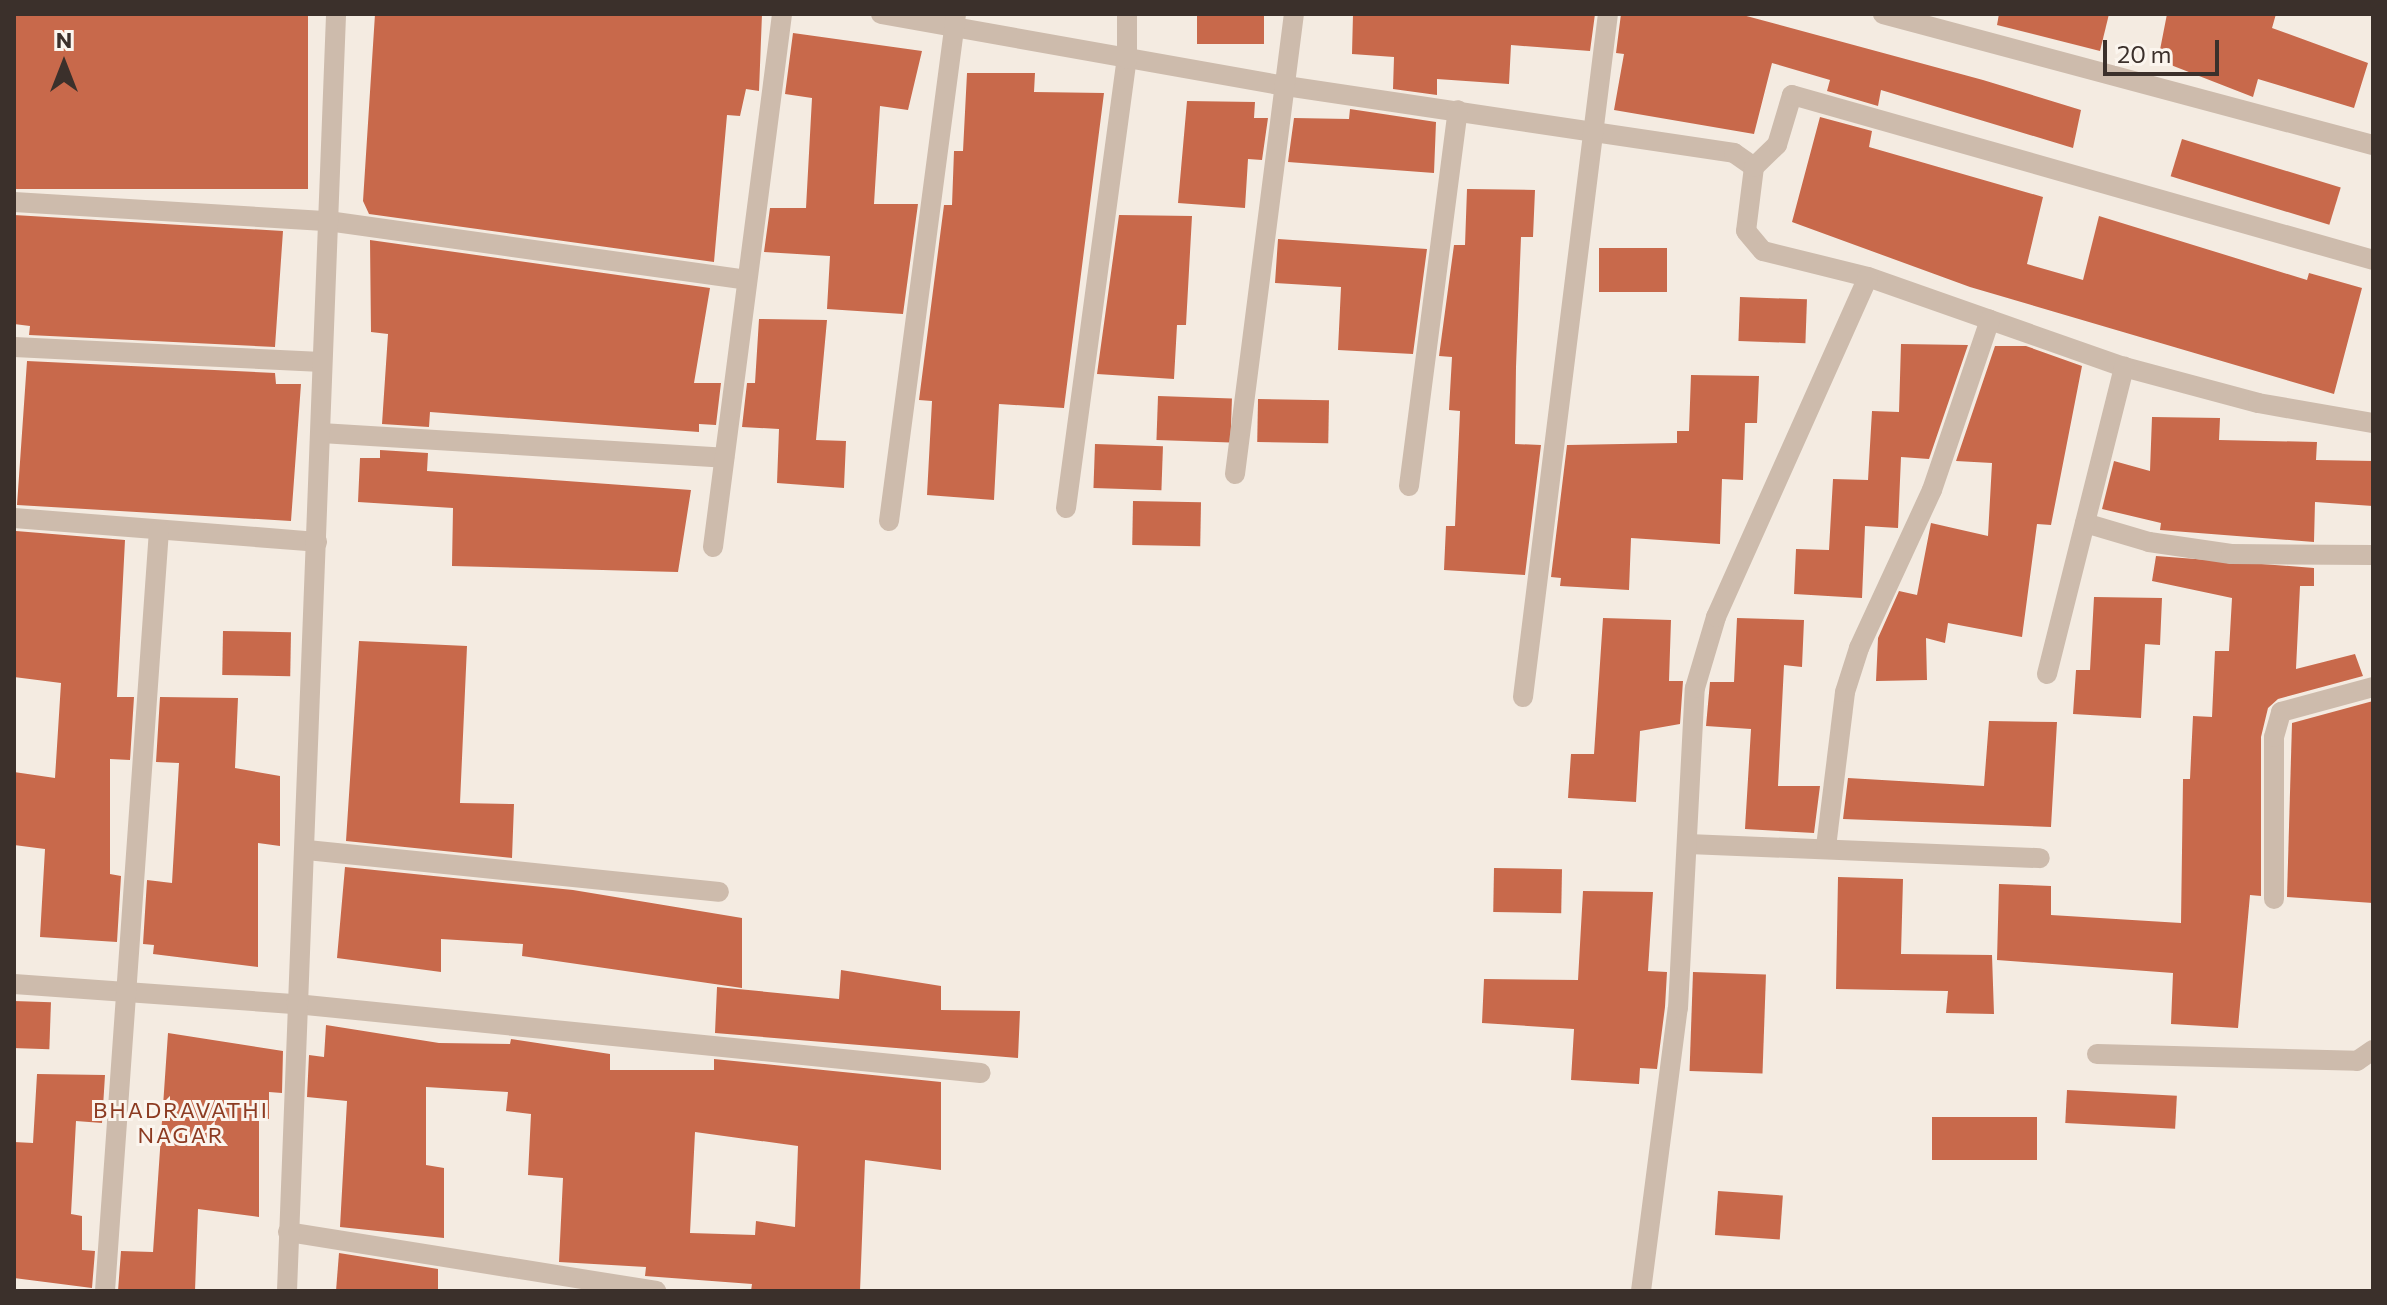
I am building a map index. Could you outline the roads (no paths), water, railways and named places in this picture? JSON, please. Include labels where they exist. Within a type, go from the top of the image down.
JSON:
[{"type":"street","points":[[287,1291],[296,1004],[307,850],[336,14]]},
{"type":"street","points":[[713,547],[782,14]]},
{"type":"street","points":[[881,14],[955,20],[1127,59],[1286,86],[1589,128],[1734,153],[1754,167]]},
{"type":"street","points":[[1066,508],[1127,59],[1127,14]]},
{"type":"street","points":[[1235,474],[1294,14]]},
{"type":"street","points":[[1523,697],[1589,128],[1608,14]]},
{"type":"street","points":[[1883,14],[2373,145]]},
{"type":"street","points":[[889,521],[955,20]]},
{"type":"street","points":[[2373,260],[1792,95],[1777,145],[1754,167],[1749,241],[1868,277],[2124,367],[2258,403],[2373,423]]},
{"type":"street","points":[[1409,486],[1458,110]]},
{"type":"street","points":[[14,202],[328,221],[747,280]]},
{"type":"street","points":[[1641,1291],[1678,1008],[1702,660],[1868,277]]},
{"type":"street","points":[[1826,847],[1845,692],[1859,648],[1932,490],[1990,320]]},
{"type":"street","points":[[14,347],[322,362]]},
{"type":"street","points":[[2047,674],[2124,367]]},
{"type":"street","points":[[321,433],[724,458]]},
{"type":"street","points":[[14,518],[317,542]]},
{"type":"street","points":[[2085,523],[2149,542],[2231,554],[2373,555]]},
{"type":"street","points":[[105,1291],[130,993],[159,530]]},
{"type":"street","points":[[2274,899],[2274,737],[2281,712],[2373,687]]},
{"type":"street","points":[[1688,844],[1826,847],[2040,858]]},
{"type":"street","points":[[307,850],[719,892]]},
{"type":"street","points":[[14,984],[296,1004],[981,1073]]},
{"type":"street","points":[[2097,1054],[2357,1061],[2373,1050]]},
{"type":"street","points":[[288,1232],[656,1291]]},
{"type":"district","name":"BHADRAVATHI NAGAR","points":[[181,1122]]}]
